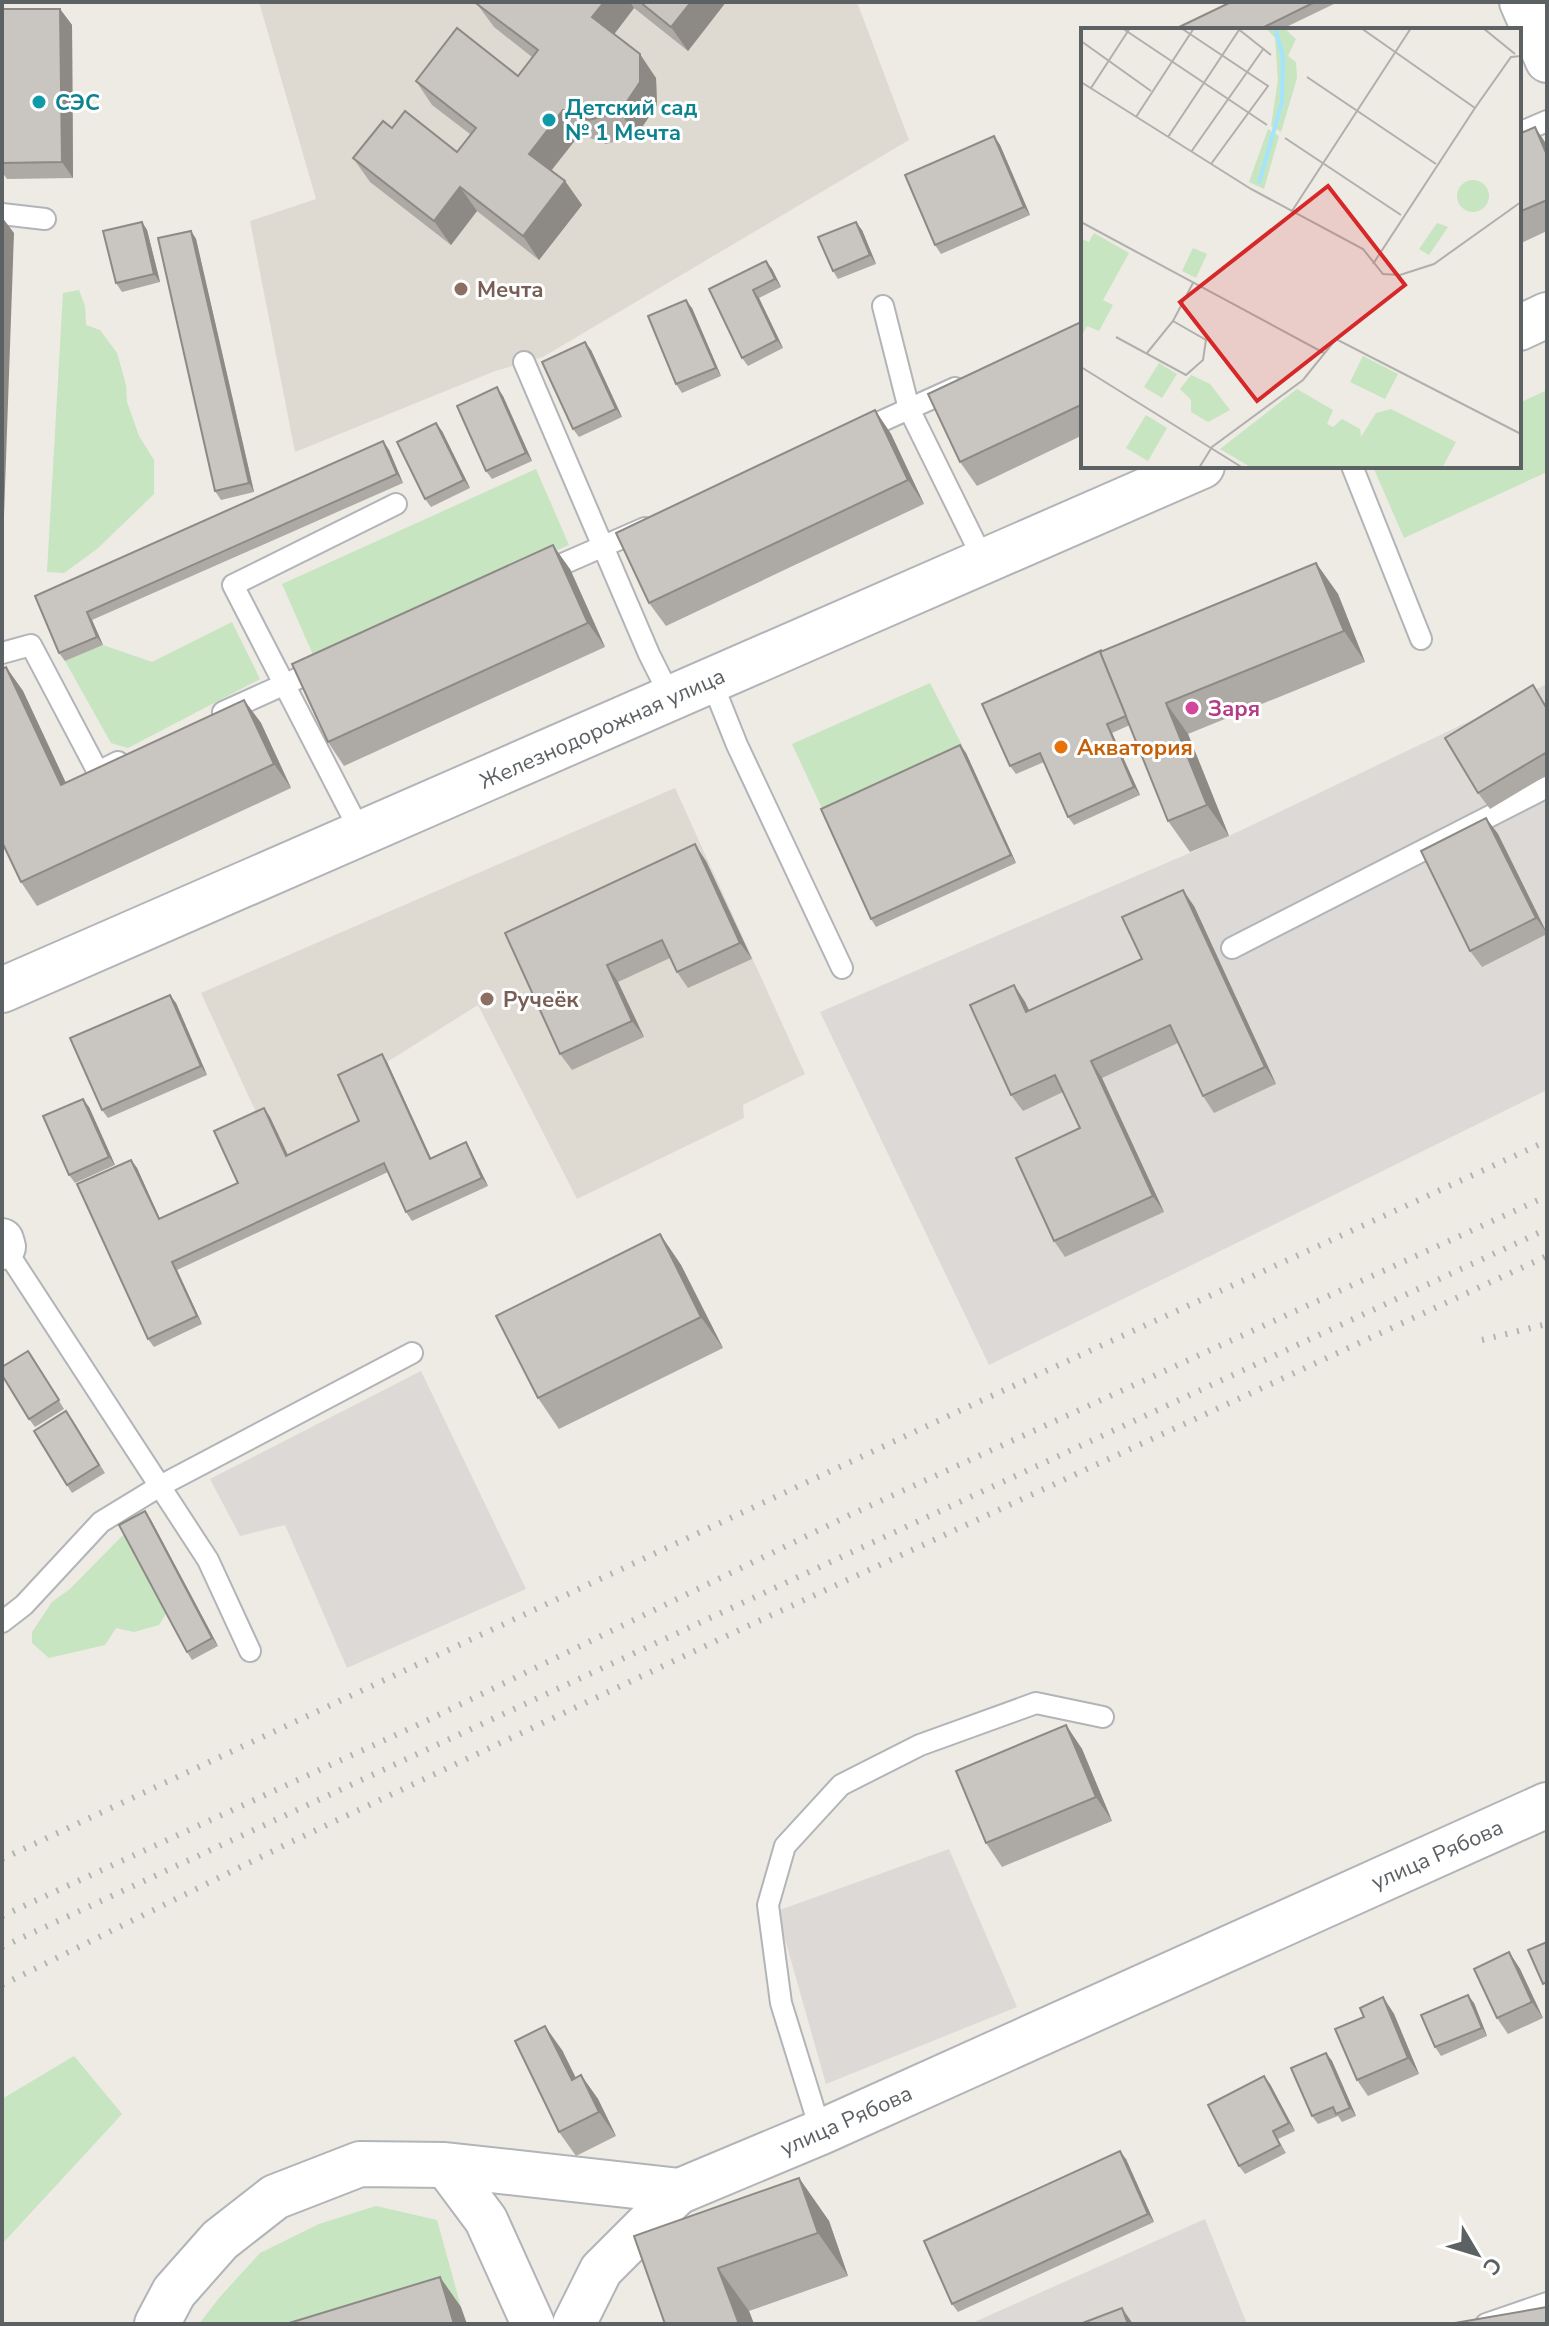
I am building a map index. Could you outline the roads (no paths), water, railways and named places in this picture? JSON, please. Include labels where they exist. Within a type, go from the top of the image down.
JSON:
[{"type":"street","points":[[1521,2],[1547,61]]},
{"type":"street","points":[[1521,327],[1547,315]]},
{"type":"street","name":"Железнодорожная улица","points":[[2,990],[1197,468]]},
{"type":"street","name":"улица Рябова","points":[[157,2324],[174,2292],[220,2240],[275,2197],[360,2164],[445,2165],[680,2191],[821,2132],[1547,1805]]},
{"type":"street","points":[[445,2165],[486,2220],[533,2324]]},
{"type":"street","points":[[574,2324],[601,2270],[680,2191]]},
{"type":"lane","points":[[1521,132],[1547,121]]},
{"type":"lane","points":[[2,214],[45,219]]},
{"type":"lane","points":[[883,306],[909,409],[984,561]]},
{"type":"lane","points":[[524,362],[649,654],[671,698]]},
{"type":"lane","points":[[836,442],[967,383]]},
{"type":"lane","points":[[1353,468],[1421,639]]},
{"type":"lane","points":[[361,833],[233,585],[396,504]]},
{"type":"lane","points":[[531,578],[661,521]]},
{"type":"lane","points":[[2,653],[31,645],[98,772],[141,751]]},
{"type":"lane","points":[[198,724],[342,659]]},
{"type":"lane","points":[[711,680],[737,745],[842,968]]},
{"type":"lane","points":[[1232,948],[1547,787]]},
{"type":"lane","points":[[3,1245],[208,1560],[250,1651]]},
{"type":"lane","points":[[2,1622],[24,1605],[101,1522],[160,1486],[412,1353]]},
{"type":"lane","points":[[821,2132],[781,2003],[768,1905],[785,1846],[841,1785],[920,1745],[1036,1703],[1103,1717]]},
{"type":"lane","points":[[1486,2324],[1547,2303]]},
{"type":"railway","points":[[2,1859],[974,1404],[1547,1141]]},
{"type":"railway","points":[[2,1916],[426,1721],[852,1514],[1547,1196]]},
{"type":"railway","points":[[2,1947],[1547,1229]]},
{"type":"railway","points":[[2,1985],[291,1842],[735,1632],[1547,1256]]},
{"type":"railway","points":[[1482,1340],[1547,1324]]},
{"type":"place","name":"СЭС","points":[[39,102]]},
{"type":"place","name":"Детский сад № 1 Мечта","points":[[549,120]]},
{"type":"place","name":"Мечта","points":[[461,289]]},
{"type":"place","name":"Заря","points":[[1192,708]]},
{"type":"place","name":"Акватория","points":[[1061,747]]},
{"type":"place","name":"Ручеёк","points":[[487,999]]}]
